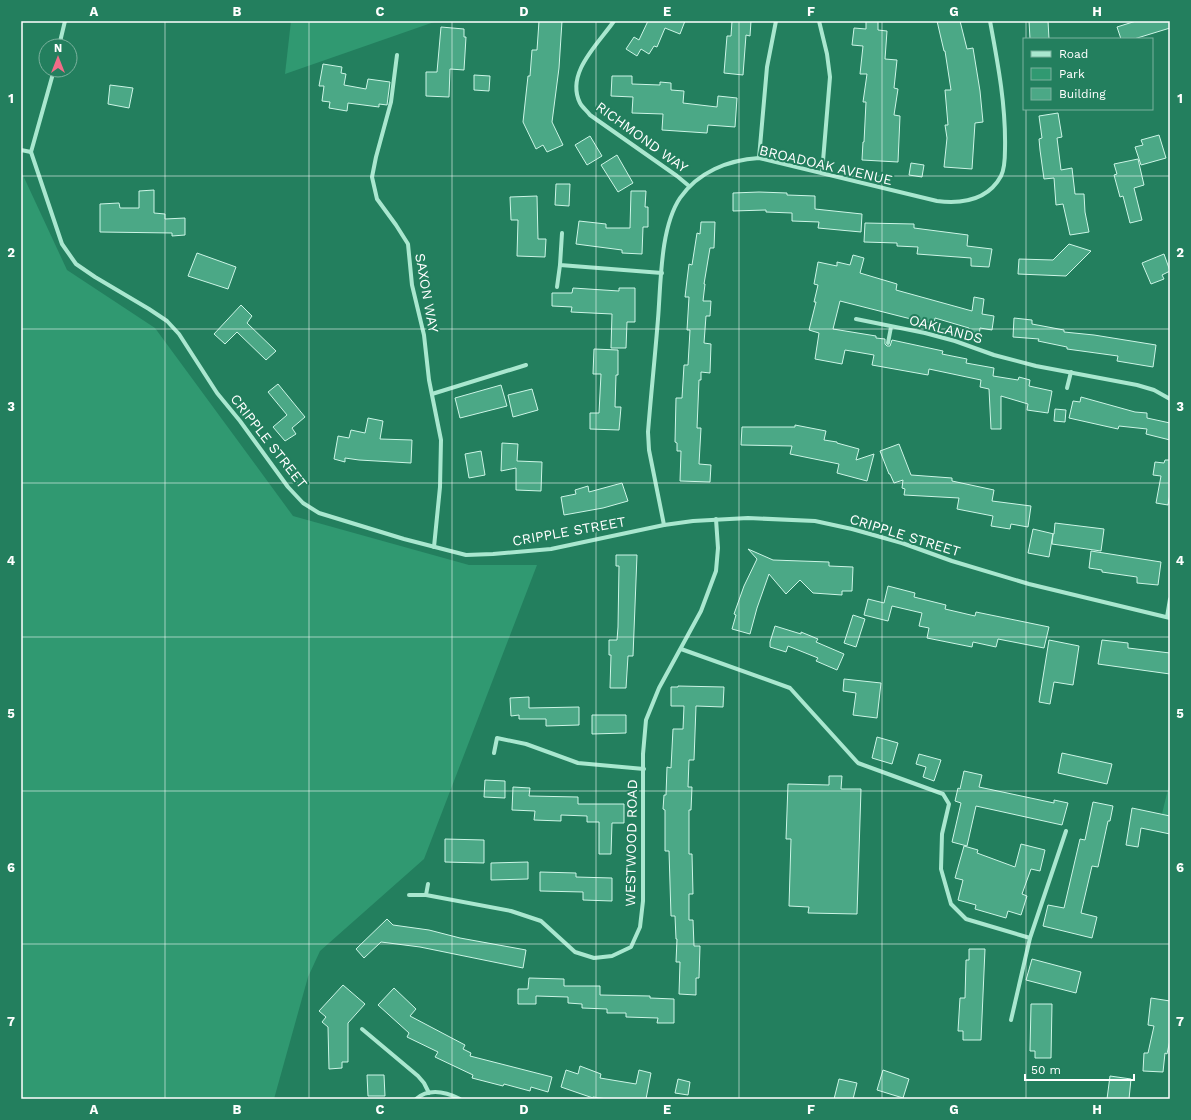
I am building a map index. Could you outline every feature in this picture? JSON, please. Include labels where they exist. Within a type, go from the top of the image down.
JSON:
[{"type":"street","points":[[61,38],[65,21]]},
{"type":"street","name":"RICHMOND WAY","points":[[614,21],[580,68],[576,88],[580,103],[590,115],[689,186]]},
{"type":"street","points":[[758,158],[767,66],[776,21]]},
{"type":"street","points":[[819,21],[827,54],[830,77],[822,173]]},
{"type":"street","name":"BROADOAK AVENUE","points":[[664,525],[648,432],[662,273],[670,220],[674,208],[689,186],[699,178],[729,162],[758,158],[916,197],[949,203],[959,203],[977,198],[992,187],[1001,176],[1004,166],[1005,140],[1002,89],[990,21]]},
{"type":"street","name":"SAXON WAY","points":[[397,55],[391,102],[372,177],[377,199],[396,224],[408,244],[412,286],[424,335],[432,394],[441,440],[440,487],[434,547]]},
{"type":"street","points":[[21,150],[31,152],[52,78]]},
{"type":"street","name":"CRIPPLE STREET","points":[[31,152],[62,244],[76,264],[167,321],[179,334],[217,393],[240,421],[288,487],[303,503],[318,513],[466,555],[551,549],[664,525],[716,519],[748,518],[815,521],[852,529],[902,543],[952,561],[1029,584],[1168,618]]},
{"type":"street","points":[[557,287],[562,233]]},
{"type":"street","points":[[560,265],[662,273]]},
{"type":"street","name":"OAKLANDS","points":[[856,319],[925,333],[955,341],[994,355],[1036,366],[1154,390],[1170,399]]},
{"type":"street","name":"OAKLANDS","points":[[888,343],[891,327]]},
{"type":"street","points":[[432,394],[526,365]]},
{"type":"street","points":[[1067,388],[1071,372]]},
{"type":"street","name":"WESTWOOD ROAD","points":[[408,895],[426,895],[511,911],[541,921],[575,952],[594,958],[612,956],[631,947],[640,927],[643,901],[643,754],[646,720],[659,688],[701,611],[716,571],[718,548],[716,519]]},
{"type":"street","points":[[1168,618],[1170,599]]},
{"type":"street","points":[[681,649],[790,688],[858,763],[942,794],[949,804],[942,834],[942,869],[951,904],[966,919],[1030,938]]},
{"type":"street","points":[[494,753],[497,738],[526,744],[578,763],[644,769]]},
{"type":"street","points":[[1011,1020],[1030,938],[1066,831]]},
{"type":"street","points":[[426,895],[428,884]]},
{"type":"street","points":[[362,1029],[418,1076],[424,1082],[429,1093]]},
{"type":"street","points":[[416,1099],[429,1093],[449,1094],[460,1099]]},
{"type":"green space","points":[[291,21],[437,21],[285,74]]},
{"type":"green space","points":[[21,171],[67,270],[155,328],[293,516],[469,565],[537,565],[424,859],[320,951],[308,977],[274,1099],[21,1099]]},
{"type":"green space","points":[[1170,781],[1170,824],[1160,822]]},
{"type":"building","points":[[539,21],[562,21],[559,68],[552,122],[563,145],[547,152],[543,145],[536,149],[523,122],[528,76],[530,76],[532,50],[537,50]]},
{"type":"building","points":[[648,21],[685,21],[680,34],[665,28],[657,47],[654,46],[649,54],[641,49],[637,56],[626,49],[634,37],[639,40]]},
{"type":"building","points":[[732,21],[751,21],[750,36],[746,35],[743,75],[724,73],[727,36],[731,36]]},
{"type":"building","points":[[866,21],[878,21],[878,30],[887,31],[885,59],[897,60],[894,88],[898,89],[894,115],[900,116],[898,162],[862,160],[866,102],[863,102],[867,74],[860,74],[863,46],[852,45],[854,28],[866,29]]},
{"type":"building","points":[[937,21],[960,21],[967,49],[973,48],[983,122],[975,123],[972,169],[944,167],[947,138],[945,125],[948,125],[945,90],[951,90],[945,51]]},
{"type":"building","points":[[1029,21],[1048,21],[1049,38],[1030,38]]},
{"type":"building","points":[[1136,21],[1170,21],[1170,28],[1137,38],[1121,38],[1117,27]]},
{"type":"building","points":[[441,27],[464,29],[464,37],[466,37],[464,70],[450,69],[449,97],[426,96],[426,72],[437,72]]},
{"type":"building","points":[[323,64],[342,67],[341,73],[346,74],[344,85],[366,89],[368,79],[390,82],[387,105],[379,104],[379,107],[348,103],[347,111],[329,108],[330,102],[322,101],[324,86],[319,86]]},
{"type":"building","points":[[474,75],[490,76],[489,91],[474,90]]},
{"type":"building","points":[[612,76],[632,76],[632,84],[660,85],[660,82],[671,83],[671,90],[684,91],[683,103],[717,107],[718,96],[737,98],[735,127],[708,125],[707,133],[662,130],[663,114],[632,113],[633,97],[611,96]]},
{"type":"building","points":[[110,85],[133,88],[129,108],[108,104]]},
{"type":"building","points":[[1058,113],[1062,137],[1057,138],[1061,170],[1072,168],[1075,194],[1084,194],[1085,212],[1089,232],[1070,235],[1063,204],[1056,205],[1054,178],[1044,179],[1039,139],[1042,138],[1039,116]]},
{"type":"building","points":[[1159,135],[1166,158],[1141,165],[1135,147],[1143,145],[1141,140]]},
{"type":"building","points":[[590,136],[602,156],[587,165],[575,145]]},
{"type":"building","points":[[617,155],[633,183],[618,192],[601,165]]},
{"type":"building","points":[[1138,159],[1144,185],[1134,188],[1142,220],[1130,223],[1123,196],[1120,197],[1114,175],[1117,174],[1114,164]]},
{"type":"building","points":[[911,163],[924,165],[922,177],[909,175]]},
{"type":"building","points":[[556,184],[570,184],[569,206],[555,205]]},
{"type":"building","points":[[154,190],[154,213],[165,214],[165,219],[185,218],[185,235],[172,236],[172,233],[100,232],[100,204],[119,203],[120,208],[139,208],[139,191]]},
{"type":"building","points":[[631,191],[646,191],[645,207],[648,207],[648,227],[643,227],[642,254],[622,253],[622,250],[576,244],[579,221],[606,224],[606,228],[630,228]]},
{"type":"building","points":[[759,192],[815,196],[815,209],[862,214],[861,232],[818,228],[819,222],[792,221],[792,213],[766,212],[766,210],[733,211],[733,193]]},
{"type":"building","points":[[537,196],[538,239],[546,239],[545,257],[517,256],[518,220],[511,220],[510,197]]},
{"type":"building","points":[[701,222],[715,222],[714,248],[710,248],[704,284],[703,301],[711,301],[710,316],[706,316],[704,343],[711,344],[710,373],[701,372],[701,380],[699,380],[697,428],[701,428],[699,464],[711,465],[710,482],[680,481],[681,451],[677,451],[677,443],[675,442],[676,398],[682,398],[684,365],[688,365],[690,330],[687,330],[689,297],[685,297],[687,280],[689,264],[692,265],[697,233],[700,234]]},
{"type":"building","points":[[865,223],[914,224],[914,228],[968,235],[967,246],[992,249],[989,267],[971,266],[971,258],[917,254],[918,247],[897,246],[897,243],[864,242]]},
{"type":"building","points":[[1069,244],[1091,251],[1066,276],[1018,274],[1019,259],[1053,260]]},
{"type":"building","points":[[197,253],[236,267],[228,289],[188,276]]},
{"type":"building","points":[[1164,254],[1170,271],[1162,275],[1164,279],[1151,284],[1142,263]]},
{"type":"building","points":[[853,255],[864,258],[860,273],[897,284],[896,290],[972,311],[974,297],[984,299],[982,314],[994,316],[992,330],[980,328],[979,336],[968,334],[969,328],[935,318],[934,324],[912,317],[911,319],[840,301],[833,329],[876,336],[876,338],[885,339],[885,344],[887,346],[890,346],[892,340],[943,351],[942,354],[967,359],[966,363],[994,368],[993,376],[1018,380],[1019,377],[1030,380],[1029,386],[1052,391],[1048,413],[1027,410],[1028,404],[1001,396],[1001,429],[991,429],[989,389],[980,387],[981,380],[929,369],[928,375],[872,365],[874,355],[845,350],[842,364],[815,359],[819,333],[809,330],[816,302],[814,302],[818,285],[814,284],[818,262],[837,266],[837,262],[850,265]]},
{"type":"building","points":[[573,288],[619,291],[619,288],[635,288],[635,322],[627,322],[626,348],[611,348],[612,314],[571,312],[572,307],[552,306],[552,293],[572,293]]},
{"type":"building","points":[[241,305],[252,316],[247,323],[276,351],[266,360],[237,332],[225,344],[214,334]]},
{"type":"building","points":[[1014,318],[1032,320],[1032,324],[1064,330],[1064,332],[1094,335],[1156,345],[1153,367],[1117,361],[1118,356],[1067,349],[1067,347],[1038,341],[1039,339],[1013,337]]},
{"type":"building","points":[[594,349],[618,350],[618,375],[616,375],[615,407],[621,407],[619,430],[590,429],[590,413],[599,413],[601,374],[593,374]]},
{"type":"building","points":[[278,384],[305,417],[292,428],[296,434],[285,441],[273,427],[287,415],[268,392]]},
{"type":"building","points":[[501,385],[507,406],[460,418],[455,398]]},
{"type":"building","points":[[532,389],[538,410],[513,417],[508,395]]},
{"type":"building","points":[[1081,397],[1135,412],[1147,413],[1147,418],[1170,423],[1170,440],[1146,434],[1147,429],[1119,426],[1118,429],[1069,418],[1073,401],[1080,402]]},
{"type":"building","points":[[1055,409],[1066,410],[1065,422],[1054,421]]},
{"type":"building","points":[[368,418],[383,421],[380,439],[412,440],[411,463],[345,458],[345,462],[334,459],[338,436],[349,438],[351,430],[365,433]]},
{"type":"building","points":[[795,425],[826,431],[824,440],[837,442],[859,449],[856,460],[874,454],[867,481],[837,473],[839,464],[790,454],[792,446],[741,445],[742,427],[795,427]]},
{"type":"building","points":[[502,443],[518,444],[517,461],[542,462],[541,491],[516,490],[516,468],[501,471]]},
{"type":"building","points":[[899,444],[911,475],[952,478],[952,481],[994,490],[992,501],[1031,506],[1028,527],[1011,524],[1010,529],[991,526],[993,516],[957,509],[959,498],[904,495],[905,489],[902,488],[903,480],[894,483],[880,451]]},
{"type":"building","points":[[481,451],[485,475],[469,478],[465,454]]},
{"type":"building","points":[[1165,460],[1170,460],[1170,494],[1168,505],[1156,503],[1161,476],[1153,475],[1155,462],[1164,463]]},
{"type":"building","points":[[622,483],[628,501],[603,508],[564,515],[561,497],[576,494],[575,490],[588,486],[589,492]]},
{"type":"building","points":[[1055,523],[1104,529],[1101,551],[1052,544],[1053,534],[1049,557],[1028,553],[1033,529],[1054,534]]},
{"type":"building","points":[[748,549],[773,560],[829,562],[829,566],[853,567],[852,591],[842,591],[842,595],[813,593],[800,580],[786,594],[769,574],[750,634],[732,629],[736,615],[734,614],[744,586],[757,559]]},
{"type":"building","points":[[1091,551],[1161,562],[1158,585],[1137,583],[1137,577],[1102,572],[1102,570],[1089,568]]},
{"type":"building","points":[[616,555],[637,555],[633,656],[628,656],[626,688],[610,688],[611,655],[609,655],[609,640],[617,640],[618,627],[619,566],[616,566]]},
{"type":"building","points":[[888,586],[915,593],[914,597],[946,605],[945,609],[975,616],[976,612],[1049,627],[1044,648],[998,639],[996,647],[973,642],[972,647],[927,638],[929,628],[919,626],[922,613],[892,606],[888,621],[864,615],[868,599],[884,603]]},
{"type":"building","points":[[853,615],[865,619],[856,647],[844,643]]},
{"type":"building","points":[[775,626],[801,634],[801,632],[818,639],[816,642],[844,654],[837,670],[816,661],[818,658],[788,646],[786,652],[770,647]]},
{"type":"building","points":[[1049,640],[1079,646],[1073,685],[1054,682],[1050,704],[1039,702]]},
{"type":"building","points":[[1102,640],[1128,643],[1128,648],[1170,653],[1170,674],[1098,664]]},
{"type":"building","points":[[844,679],[881,683],[877,718],[853,715],[856,693],[843,691]]},
{"type":"building","points":[[671,687],[724,687],[723,707],[696,706],[694,760],[689,760],[688,787],[692,787],[691,810],[689,810],[689,854],[692,854],[693,894],[689,894],[689,920],[693,920],[694,946],[700,946],[699,978],[696,978],[696,995],[679,994],[680,962],[676,962],[677,939],[675,916],[671,916],[669,851],[665,851],[665,810],[663,809],[664,795],[666,795],[667,767],[671,768],[673,729],[683,729],[684,706],[671,706]]},
{"type":"building","points":[[529,697],[529,708],[579,707],[579,725],[546,726],[546,719],[519,719],[519,715],[511,716],[510,698]]},
{"type":"building","points":[[592,715],[626,715],[626,733],[592,734]]},
{"type":"building","points":[[877,737],[898,743],[892,764],[872,758]]},
{"type":"building","points":[[1062,753],[1112,764],[1107,784],[1058,773]]},
{"type":"building","points":[[919,754],[941,760],[934,781],[923,777],[926,767],[916,764]]},
{"type":"building","points":[[964,771],[982,775],[979,787],[1054,803],[1054,800],[1068,803],[1062,825],[976,806],[967,846],[952,842],[961,803],[955,801],[958,788],[960,789]]},
{"type":"building","points":[[829,776],[842,776],[841,789],[861,789],[857,914],[808,913],[809,907],[789,906],[791,839],[786,839],[788,784],[829,785]]},
{"type":"building","points":[[485,780],[505,781],[505,798],[484,797]]},
{"type":"building","points":[[513,787],[530,788],[529,796],[578,797],[578,804],[624,804],[624,823],[612,823],[611,854],[599,854],[599,822],[587,822],[587,816],[561,815],[561,821],[534,820],[535,811],[512,810]]},
{"type":"building","points":[[1093,802],[1113,806],[1110,821],[1108,821],[1098,867],[1092,866],[1081,913],[1097,917],[1092,938],[1043,926],[1048,905],[1064,908],[1080,839],[1085,840]]},
{"type":"building","points":[[1132,808],[1170,816],[1170,834],[1141,828],[1138,847],[1126,845]]},
{"type":"building","points":[[445,839],[484,840],[484,863],[445,862]]},
{"type":"building","points":[[1021,844],[1045,850],[1040,871],[1031,869],[1022,894],[1027,896],[1021,915],[1008,911],[1006,918],[975,909],[976,905],[958,900],[963,880],[955,878],[964,846],[978,850],[977,853],[1015,867]]},
{"type":"building","points":[[528,862],[528,879],[491,880],[491,863]]},
{"type":"building","points":[[540,872],[576,873],[576,877],[612,878],[612,901],[583,900],[583,892],[540,891]]},
{"type":"building","points":[[387,919],[393,925],[429,930],[460,938],[526,950],[523,968],[420,947],[381,942],[364,958],[356,949]]},
{"type":"building","points":[[969,949],[985,949],[981,1040],[963,1040],[963,1031],[958,1031],[960,998],[965,998],[966,960],[969,960]]},
{"type":"building","points":[[1032,959],[1081,972],[1076,993],[1026,980]]},
{"type":"building","points":[[529,978],[564,979],[564,986],[600,986],[600,995],[650,996],[650,998],[674,999],[674,1023],[657,1023],[658,1018],[626,1017],[626,1013],[607,1013],[607,1009],[582,1008],[582,1004],[568,1003],[568,997],[536,996],[536,1004],[518,1004],[518,989],[528,989]]},
{"type":"building","points":[[343,985],[365,1004],[348,1023],[348,1062],[342,1062],[342,1068],[329,1069],[328,1027],[322,1022],[326,1017],[319,1011]]},
{"type":"building","points":[[394,988],[416,1009],[410,1016],[465,1045],[463,1049],[471,1053],[470,1056],[552,1077],[548,1092],[531,1087],[530,1091],[472,1078],[473,1075],[435,1057],[438,1052],[407,1037],[409,1033],[378,1005]]},
{"type":"building","points":[[1151,998],[1170,1001],[1170,1040],[1167,1054],[1165,1053],[1163,1072],[1143,1071],[1144,1053],[1148,1053],[1154,1026],[1148,1025]]},
{"type":"building","points":[[1031,1004],[1052,1004],[1051,1058],[1035,1058],[1035,1051],[1030,1051]]},
{"type":"building","points":[[580,1066],[601,1074],[600,1078],[636,1084],[639,1070],[651,1073],[646,1099],[593,1098],[561,1087],[566,1070],[578,1074]]},
{"type":"building","points":[[883,1070],[909,1079],[903,1098],[877,1090]]},
{"type":"building","points":[[367,1075],[384,1075],[385,1096],[368,1096]]},
{"type":"building","points":[[1110,1076],[1131,1079],[1129,1099],[1107,1099]]},
{"type":"building","points":[[678,1079],[690,1082],[688,1095],[675,1093]]},
{"type":"building","points":[[839,1079],[857,1083],[853,1099],[834,1099]]}]
